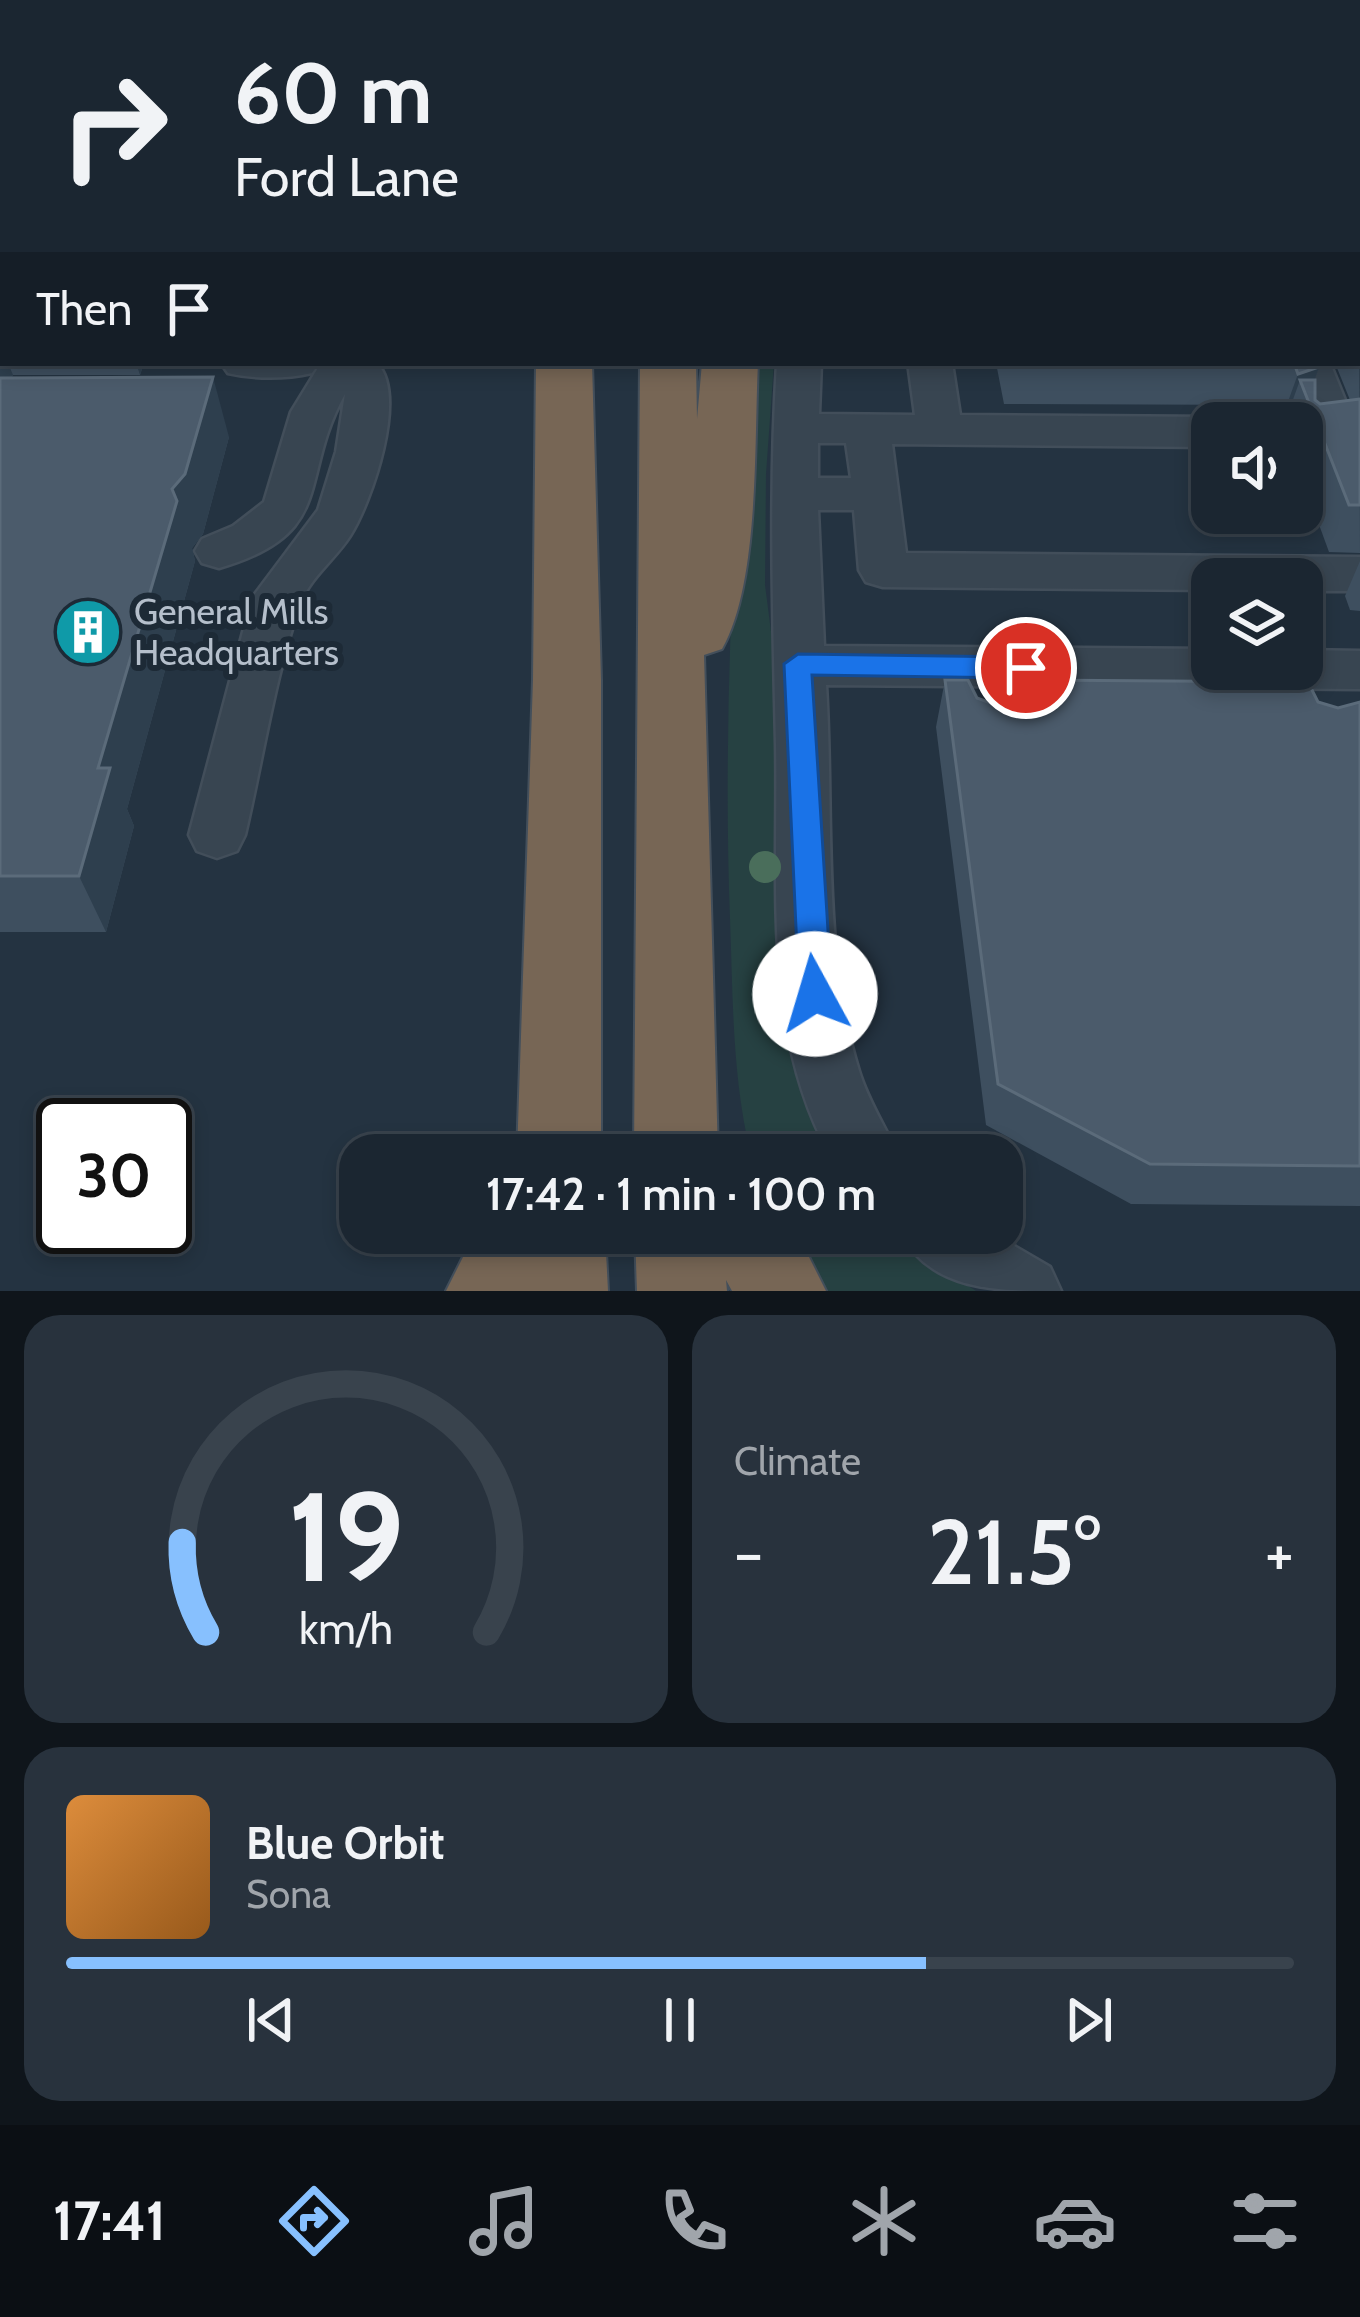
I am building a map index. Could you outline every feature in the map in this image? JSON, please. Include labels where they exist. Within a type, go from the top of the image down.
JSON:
[{"type":"highway","points":[[559,1134],[567,680],[564,366]]},
{"type":"highway","points":[[567,680],[602,366]]},
{"type":"highway","points":[[668,366],[676,1134]]},
{"type":"highway","points":[[670,770],[719,533],[730,366]]},
{"type":"highway","points":[[673,861],[718,1134]]},
{"type":"highway","points":[[491,1291],[511,1254]]},
{"type":"highway","points":[[562,1254],[563,1291]]},
{"type":"highway","points":[[681,1254],[682,1291]]},
{"type":"highway","points":[[760,1254],[781,1291]]},
{"type":"street","points":[[219,551],[256,537],[278,521],[292,497],[312,414],[345,366]]},
{"type":"street","points":[[217,835],[277,598],[292,571],[335,522],[349,489],[369,396],[367,377],[351,366]]},
{"type":"street","points":[[799,366],[792,493],[810,952],[832,1094],[850,1134]]},
{"type":"street","points":[[930,366],[940,430]]},
{"type":"street","points":[[1309,366],[1336,432],[1323,432]]},
{"type":"street","points":[[794,428],[1191,432]]},
{"type":"street","points":[[867,429],[883,570],[1360,574]]},
{"type":"street","points":[[792,493],[875,495]]},
{"type":"street","points":[[798,664],[984,687],[1191,689]]},
{"type":"street","points":[[1323,683],[1360,670]]},
{"type":"street","points":[[964,1254],[1026,1291]]},
{"type":"green space","points":[[744,366],[774,366],[765,585],[836,1134],[747,1134],[733,1008],[728,710]]},
{"type":"green space","points":[[798,1254],[922,1254],[976,1291],[823,1291]]},
{"type":"building","points":[[1295,366],[1319,366],[1319,367],[1298,374]]},
{"type":"building","name":"General Mills Headquarters","points":[[213,377],[185,474],[172,489],[177,501],[98,768],[110,768],[79,876],[0,876],[0,378]]},
{"type":"building","points":[[1300,380],[1315,380],[1318,402],[1309,402]]},
{"type":"building","points":[[1360,399],[1360,505],[1349,505],[1323,439],[1323,404]]},
{"type":"building","points":[[945,680],[968,680],[977,698],[999,706],[1022,700],[1033,680],[1191,681],[1191,690],[1312,690],[1318,702],[1338,708],[1360,702],[1360,1166],[1150,1164],[998,1084]]},
{"type":"place","name":"General Mills Headquarters","points":[[88,632]]},
{"type":"route","points":[[815,994],[798,664],[1026,668]]}]
